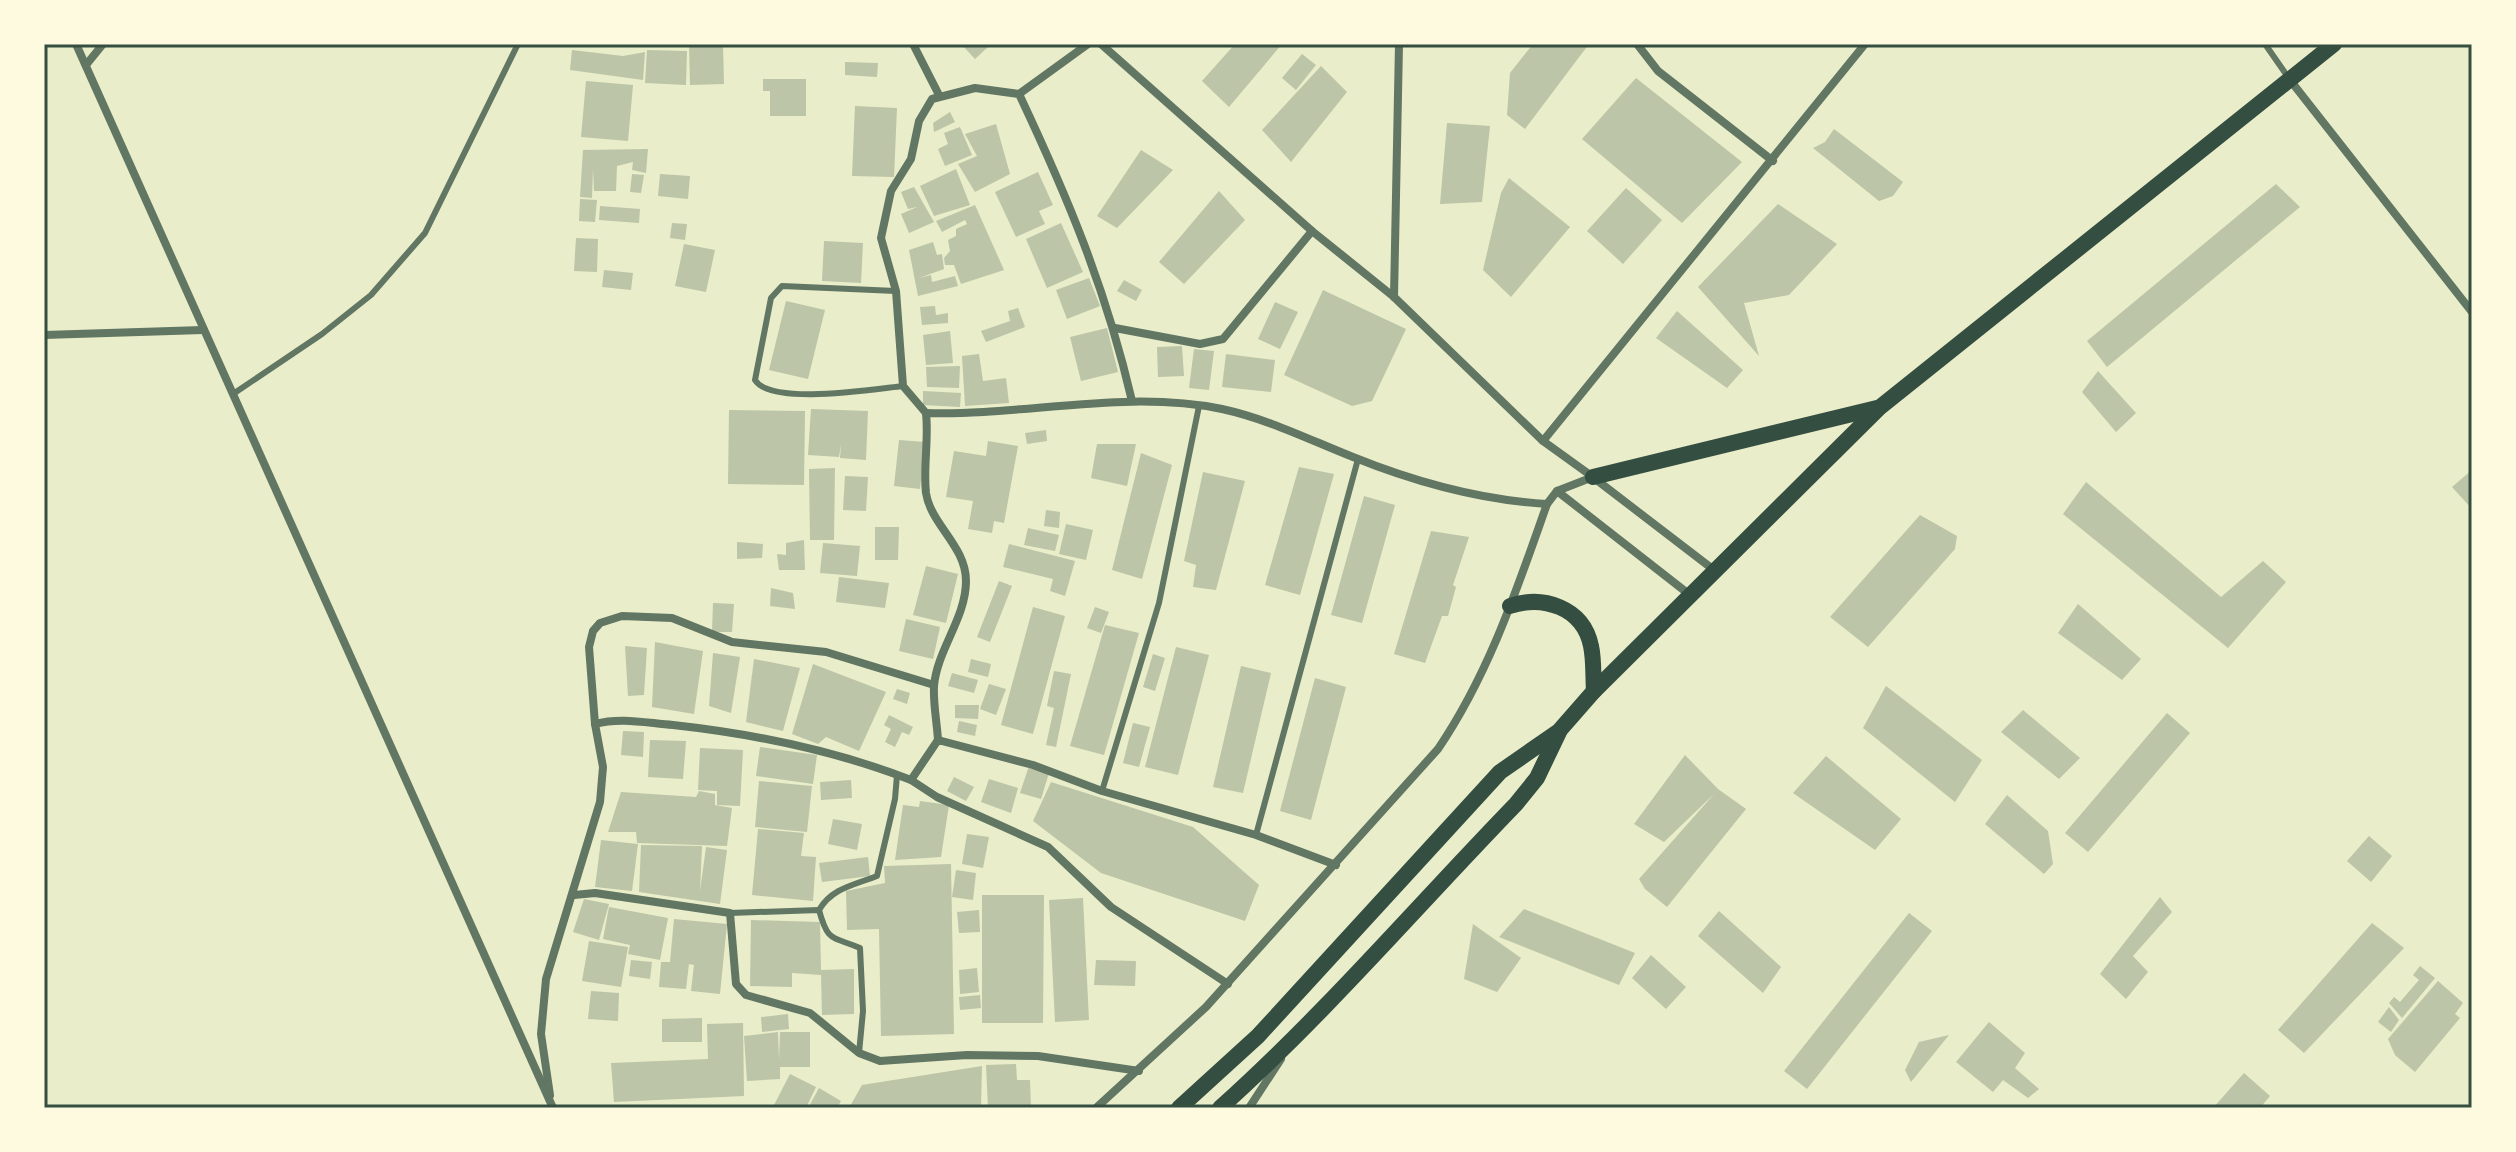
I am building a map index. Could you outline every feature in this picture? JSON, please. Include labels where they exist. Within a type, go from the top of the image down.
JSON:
[{"type":"main road","points":[[1179,1108],[1258,1036],[1500,772],[1559,731],[1594,691],[1879,408],[2334,44]]},
{"type":"main road","points":[[1593,477],[1879,408]]},
{"type":"main road","points":[[1510,606],[1528,600],[1543,601],[1557,605],[1580,623],[1592,647],[1594,691]]},
{"type":"main road","points":[[1220,1108],[1288,1048],[1319,1009],[1528,792],[1559,731]]},
{"type":"street","points":[[76,44],[552,1106]]},
{"type":"street","points":[[86,65],[103,44]]},
{"type":"street","points":[[913,44],[939,95]]},
{"type":"street","points":[[911,780],[938,740],[934,685],[960,610],[966,580],[961,557],[926,494],[929,442],[926,413],[903,386],[896,291],[881,238],[891,191],[911,159],[919,121],[932,99],[975,88],[1019,94],[1088,44]]},
{"type":"street","points":[[1101,44],[1312,231],[1394,297],[1543,441],[1714,570]]},
{"type":"street","points":[[1394,297],[1399,44]]},
{"type":"street","points":[[1637,44],[1658,71],[1773,161]]},
{"type":"street","points":[[1543,441],[1865,44]]},
{"type":"street","points":[[2290,80],[2472,312]]},
{"type":"street","points":[[1019,94],[1081,228],[1115,328],[1132,401]]},
{"type":"street","points":[[1115,328],[1200,344],[1223,339],[1312,231]]},
{"type":"street","points":[[44,335],[203,330]]},
{"type":"street","points":[[926,413],[983,415],[1132,401],[1199,406],[1248,415],[1358,459],[1500,501],[1547,504]]},
{"type":"street","points":[[1096,1108],[1139,1071],[1228,984],[1446,737],[1469,702],[1510,606],[1547,504],[1557,491],[1593,477]]},
{"type":"street","points":[[1557,491],[1690,595]]},
{"type":"street","points":[[552,1106],[541,1034],[542,1006],[546,979],[600,802],[603,767],[595,724],[589,647],[593,631],[600,623],[622,616],[672,618],[732,642],[826,652],[934,685]]},
{"type":"street","points":[[595,724],[627,720],[734,731],[858,760],[911,780],[937,797],[1048,847],[1111,907],[1228,984]]},
{"type":"street","points":[[938,740],[1033,765],[1102,791],[1256,835],[1336,865]]},
{"type":"street","points":[[574,895],[595,893],[730,913],[736,984],[746,995],[810,1013],[859,1053],[880,1061],[967,1055],[1038,1056],[1139,1071]]},
{"type":"street","points":[[1249,1108],[1288,1048]]},
{"type":"lane","points":[[233,394],[322,334],[371,295],[425,233],[518,44]]},
{"type":"lane","points":[[593,44],[664,44]]},
{"type":"lane","points":[[2265,44],[2290,80]]},
{"type":"lane","points":[[896,291],[794,283],[782,286],[771,298],[755,380],[766,390],[791,393],[834,393],[903,386]]},
{"type":"lane","points":[[1102,791],[1159,603],[1199,406]]},
{"type":"lane","points":[[1256,835],[1358,459]]},
{"type":"lane","points":[[859,1053],[863,1011],[860,948],[834,941],[824,929],[819,910],[827,897],[838,890],[877,876],[895,799],[897,775]]},
{"type":"lane","points":[[730,913],[819,910]]},
{"type":"building","points":[[689,44],[723,44],[724,84],[690,85]]},
{"type":"building","points":[[985,44],[988,47],[975,59],[963,46]]},
{"type":"building","points":[[1235,44],[1282,44],[1229,107],[1202,81]]},
{"type":"building","points":[[1533,44],[1589,44],[1525,129],[1507,115],[1510,73]]},
{"type":"building","points":[[572,50],[623,56],[645,52],[643,80],[570,70]]},
{"type":"building","points":[[647,50],[687,51],[686,85],[645,83]]},
{"type":"building","points":[[1302,54],[1316,65],[1296,90],[1282,78]]},
{"type":"building","points":[[845,62],[878,63],[877,77],[845,75]]},
{"type":"building","points":[[1321,66],[1347,92],[1291,162],[1262,130]]},
{"type":"building","points":[[1636,78],[1742,162],[1682,223],[1582,139]]},
{"type":"building","points":[[763,79],[806,79],[806,116],[770,116],[770,91],[763,91]]},
{"type":"building","points":[[586,81],[633,85],[628,141],[581,137]]},
{"type":"building","points":[[855,106],[897,108],[894,177],[852,176]]},
{"type":"building","points":[[950,112],[955,122],[934,132],[933,123]]},
{"type":"building","points":[[1447,123],[1490,126],[1482,202],[1440,204]]},
{"type":"building","points":[[996,124],[1010,174],[975,192],[958,164],[977,156],[965,134]]},
{"type":"building","points":[[960,127],[972,155],[945,166],[938,149],[948,144],[944,133]]},
{"type":"building","points":[[1834,129],[1903,182],[1893,196],[1879,201],[1813,148],[1825,142]]},
{"type":"building","points":[[648,149],[646,173],[632,170],[633,162],[617,166],[616,191],[594,191],[593,169],[592,198],[580,197],[583,150]]},
{"type":"building","points":[[1141,150],[1173,170],[1117,228],[1097,216]]},
{"type":"building","points":[[956,169],[970,205],[934,216],[920,186]]},
{"type":"building","points":[[1038,172],[1053,205],[1039,211],[1045,224],[1016,237],[995,192]]},
{"type":"building","points":[[632,174],[644,175],[641,193],[630,192]]},
{"type":"building","points":[[660,174],[690,176],[688,199],[658,196]]},
{"type":"building","points":[[1509,178],[1570,227],[1511,297],[1483,270],[1501,193]]},
{"type":"building","points":[[2276,184],[2300,207],[2107,367],[2087,341]]},
{"type":"building","points":[[914,187],[934,222],[909,233],[901,214],[917,207],[908,209],[901,192]]},
{"type":"building","points":[[1626,188],[1662,220],[1623,264],[1587,231]]},
{"type":"building","points":[[1219,191],[1245,220],[1184,284],[1159,262]]},
{"type":"building","points":[[580,199],[597,200],[595,222],[579,221]]},
{"type":"building","points":[[1778,204],[1837,244],[1789,295],[1744,303],[1759,356],[1698,287]]},
{"type":"building","points":[[975,205],[1004,270],[961,284],[954,265],[945,265],[944,258],[950,251],[948,240],[956,236],[956,229],[967,224],[965,220],[942,232],[936,221]]},
{"type":"building","points":[[600,206],[640,209],[639,223],[599,220]]},
{"type":"building","points":[[672,223],[687,224],[685,240],[670,238]]},
{"type":"building","points":[[1061,223],[1083,272],[1047,288],[1026,239]]},
{"type":"building","points":[[576,238],[598,239],[597,272],[574,271]]},
{"type":"building","points":[[824,241],[863,243],[861,283],[822,281]]},
{"type":"building","points":[[933,242],[937,255],[942,254],[944,269],[919,278],[931,275],[932,282],[955,276],[958,286],[918,296],[909,250]]},
{"type":"building","points":[[684,244],[715,250],[706,292],[675,286]]},
{"type":"building","points":[[604,270],[633,273],[631,290],[602,287]]},
{"type":"building","points":[[1089,278],[1100,306],[1067,319],[1056,290]]},
{"type":"building","points":[[1124,280],[1142,290],[1136,301],[1117,291]]},
{"type":"building","points":[[1323,290],[1406,329],[1372,401],[1352,406],[1284,375]]},
{"type":"building","points":[[786,301],[825,310],[808,379],[769,370]]},
{"type":"building","points":[[1275,302],[1298,312],[1280,349],[1258,339]]},
{"type":"building","points":[[935,306],[936,315],[948,313],[948,323],[922,325],[920,307]]},
{"type":"building","points":[[1018,308],[1025,327],[986,342],[981,331],[1010,321],[1008,311]]},
{"type":"building","points":[[1677,311],[1743,370],[1727,388],[1656,338]]},
{"type":"building","points":[[1107,328],[1118,372],[1081,381],[1070,337]]},
{"type":"building","points":[[950,331],[953,363],[926,365],[923,335]]},
{"type":"building","points":[[1182,346],[1184,376],[1158,377],[1157,347]]},
{"type":"building","points":[[1194,349],[1214,351],[1209,390],[1189,388]]},
{"type":"building","points":[[979,354],[983,381],[1006,378],[1009,403],[965,406],[962,356]]},
{"type":"building","points":[[1226,354],[1275,360],[1271,392],[1222,387]]},
{"type":"building","points":[[960,366],[959,388],[927,387],[926,367]]},
{"type":"building","points":[[2098,371],[2136,413],[2116,432],[2082,392]]},
{"type":"building","points":[[923,391],[961,393],[960,407],[923,405]]},
{"type":"building","points":[[811,409],[868,411],[866,460],[840,458],[841,444],[839,457],[808,455]]},
{"type":"building","points":[[729,410],[805,411],[804,485],[728,484]]},
{"type":"building","points":[[1046,430],[1047,441],[1027,444],[1025,433]]},
{"type":"building","points":[[899,440],[925,442],[920,489],[894,486]]},
{"type":"building","points":[[988,441],[1018,446],[1004,523],[994,521],[992,533],[968,529],[973,501],[946,497],[954,451],[986,456]]},
{"type":"building","points":[[1097,444],[1136,444],[1127,486],[1091,478]]},
{"type":"building","points":[[1141,453],[1172,465],[1142,579],[1112,570]]},
{"type":"building","points":[[1299,467],[1334,474],[1300,595],[1265,585]]},
{"type":"building","points":[[835,468],[834,540],[810,540],[809,469]]},
{"type":"building","points":[[2472,470],[2472,509],[2452,487]]},
{"type":"building","points":[[1203,472],[1245,481],[1216,590],[1193,587],[1196,565],[1184,561]]},
{"type":"building","points":[[845,476],[868,477],[866,511],[843,510]]},
{"type":"building","points":[[2086,482],[2221,597],[2263,561],[2286,582],[2228,648],[2063,514]]},
{"type":"building","points":[[1364,496],[1395,505],[1362,623],[1331,615]]},
{"type":"building","points":[[1046,510],[1060,512],[1059,528],[1044,526]]},
{"type":"building","points":[[1920,515],[1957,536],[1955,549],[1868,647],[1830,617]]},
{"type":"building","points":[[1066,524],[1093,530],[1086,560],[1059,554]]},
{"type":"building","points":[[875,527],[899,527],[898,560],[875,560]]},
{"type":"building","points":[[1028,528],[1059,535],[1055,551],[1024,545]]},
{"type":"building","points":[[1431,531],[1469,537],[1453,585],[1456,587],[1448,616],[1442,616],[1425,663],[1394,654]]},
{"type":"building","points":[[804,540],[805,570],[779,570],[777,554],[786,555],[786,543]]},
{"type":"building","points":[[737,542],[763,544],[762,558],[737,559]]},
{"type":"building","points":[[823,543],[860,546],[857,576],[820,573]]},
{"type":"building","points":[[1009,544],[1075,561],[1065,596],[1050,591],[1053,579],[1003,567]]},
{"type":"building","points":[[926,566],[958,574],[946,623],[913,615]]},
{"type":"building","points":[[839,577],[889,583],[885,608],[836,602]]},
{"type":"building","points":[[999,581],[1012,586],[990,642],[977,637]]},
{"type":"building","points":[[771,588],[793,593],[795,609],[770,606]]},
{"type":"building","points":[[713,603],[734,604],[732,632],[712,632]]},
{"type":"building","points":[[2078,604],[2141,659],[2122,680],[2058,633]]},
{"type":"building","points":[[1033,607],[1065,616],[1033,734],[1001,725]]},
{"type":"building","points":[[1095,607],[1109,612],[1101,633],[1087,628]]},
{"type":"building","points":[[906,619],[940,627],[933,659],[899,651]]},
{"type":"building","points":[[1105,625],[1139,633],[1104,755],[1070,746]]},
{"type":"building","points":[[655,642],[703,651],[694,714],[652,707]]},
{"type":"building","points":[[625,646],[647,648],[644,695],[628,696]]},
{"type":"building","points":[[1176,647],[1209,655],[1178,775],[1145,767]]},
{"type":"building","points":[[713,653],[740,657],[731,713],[709,706]]},
{"type":"building","points":[[1153,654],[1165,658],[1155,691],[1143,687]]},
{"type":"building","points":[[754,659],[800,668],[783,731],[746,722]]},
{"type":"building","points":[[971,659],[991,664],[988,677],[968,672]]},
{"type":"building","points":[[813,664],[886,692],[859,751],[826,737],[818,744],[792,734]]},
{"type":"building","points":[[1241,666],[1271,673],[1243,793],[1213,787]]},
{"type":"building","points":[[1054,671],[1071,674],[1056,747],[1046,745],[1054,708],[1047,706]]},
{"type":"building","points":[[952,673],[978,680],[974,693],[948,686]]},
{"type":"building","points":[[1315,678],[1346,687],[1311,820],[1280,811]]},
{"type":"building","points":[[989,684],[1006,689],[996,715],[980,709]]},
{"type":"building","points":[[1886,686],[1982,760],[1955,802],[1863,728]]},
{"type":"building","points":[[897,689],[910,693],[907,704],[893,699]]},
{"type":"building","points":[[955,705],[979,705],[978,719],[955,718]]},
{"type":"building","points":[[2023,710],[2080,758],[2059,779],[2001,732]]},
{"type":"building","points":[[2167,713],[2190,733],[2088,852],[2065,833]]},
{"type":"building","points":[[889,715],[913,727],[909,735],[902,732],[895,747],[885,742],[891,729],[884,725]]},
{"type":"building","points":[[959,721],[977,725],[975,736],[957,732]]},
{"type":"building","points":[[1133,723],[1150,727],[1139,767],[1123,763]]},
{"type":"building","points":[[623,731],[644,732],[643,757],[621,755]]},
{"type":"building","points":[[650,740],[686,741],[683,779],[648,777]]},
{"type":"building","points":[[760,747],[817,755],[813,784],[756,776]]},
{"type":"building","points":[[700,748],[743,750],[740,806],[717,805],[717,791],[698,790]]},
{"type":"building","points":[[1685,755],[1718,789],[1746,809],[1667,907],[1645,889],[1639,879],[1714,794],[1664,842],[1634,824]]},
{"type":"building","points":[[1826,756],[1901,819],[1875,850],[1793,793]]},
{"type":"building","points":[[1029,766],[1049,773],[1041,799],[1020,793]]},
{"type":"building","points":[[954,777],[974,787],[966,801],[947,791]]},
{"type":"building","points":[[989,779],[1018,788],[1011,813],[981,802]]},
{"type":"building","points":[[851,780],[852,798],[821,800],[820,782]]},
{"type":"building","points":[[759,781],[812,786],[807,832],[755,827]]},
{"type":"building","points":[[1051,782],[1193,827],[1259,885],[1245,921],[1101,873],[1033,821]]},
{"type":"building","points":[[699,791],[715,794],[715,805],[732,808],[727,846],[637,843],[636,832],[608,832],[621,792],[696,797]]},
{"type":"building","points":[[2007,795],[2048,831],[2053,864],[2044,874],[1985,824]]},
{"type":"building","points":[[920,801],[949,805],[941,857],[895,860],[903,805],[919,807]]},
{"type":"building","points":[[833,819],[862,824],[857,850],[828,844]]},
{"type":"building","points":[[758,829],[804,833],[801,856],[816,857],[813,901],[752,895]]},
{"type":"building","points":[[967,834],[989,837],[983,868],[962,864]]},
{"type":"building","points":[[2369,836],[2392,856],[2371,882],[2347,861]]},
{"type":"building","points":[[601,840],[638,844],[632,891],[595,887]]},
{"type":"building","points":[[641,845],[702,846],[700,891],[706,847],[727,850],[720,904],[639,892]]},
{"type":"building","points":[[868,857],[870,876],[822,882],[819,863]]},
{"type":"building","points":[[951,864],[954,1034],[881,1036],[879,929],[847,930],[846,891],[885,883],[884,866]]},
{"type":"building","points":[[956,870],[976,873],[973,900],[952,897]]},
{"type":"building","points":[[982,895],[1044,895],[1043,1023],[982,1023]]},
{"type":"building","points":[[2160,897],[2172,912],[2133,956],[2148,972],[2126,999],[2100,974]]},
{"type":"building","points":[[1083,898],[1089,1020],[1055,1022],[1049,900]]},
{"type":"building","points":[[584,899],[609,904],[599,940],[573,932]]},
{"type":"building","points":[[609,907],[668,918],[660,960],[628,954],[630,945],[603,939]]},
{"type":"building","points":[[1524,909],[1635,953],[1619,985],[1499,937]]},
{"type":"building","points":[[979,910],[980,932],[959,933],[957,912]]},
{"type":"building","points":[[1719,911],[1781,967],[1763,993],[1698,936]]},
{"type":"building","points":[[1909,913],[1932,931],[1807,1089],[1784,1071]]},
{"type":"building","points":[[674,919],[727,924],[720,994],[691,991],[694,965],[689,964],[686,989],[659,987],[661,962],[670,962]]},
{"type":"building","points":[[751,920],[820,922],[821,970],[854,969],[854,1014],[822,1015],[821,975],[792,973],[792,987],[750,986]]},
{"type":"building","points":[[2372,923],[2404,948],[2304,1053],[2278,1030]]},
{"type":"building","points":[[1473,924],[1521,958],[1497,992],[1464,979]]},
{"type":"building","points":[[589,941],[628,947],[621,987],[582,981]]},
{"type":"building","points":[[1651,955],[1686,987],[1666,1009],[1632,978]]},
{"type":"building","points":[[631,960],[652,962],[650,979],[629,976]]},
{"type":"building","points":[[1096,960],[1136,961],[1135,986],[1094,985]]},
{"type":"building","points":[[2420,966],[2435,978],[2402,1018],[2389,1003],[2394,997],[2400,1002],[2419,980],[2413,975]]},
{"type":"building","points":[[977,968],[979,992],[960,994],[959,970]]},
{"type":"building","points":[[2438,981],[2463,1003],[2455,1014],[2460,1018],[2415,1072],[2395,1055],[2388,1039]]},
{"type":"building","points":[[591,991],[619,993],[618,1021],[588,1019]]},
{"type":"building","points":[[980,995],[981,1008],[960,1010],[959,997]]},
{"type":"building","points":[[2389,1007],[2399,1020],[2391,1032],[2378,1022]]},
{"type":"building","points":[[788,1014],[789,1029],[762,1032],[761,1017]]},
{"type":"building","points":[[702,1018],[702,1042],[662,1042],[662,1019]]},
{"type":"building","points":[[1989,1022],[2025,1053],[2015,1068],[2039,1089],[2028,1098],[2003,1080],[1993,1092],[1956,1062]]},
{"type":"building","points":[[743,1023],[744,1096],[614,1102],[611,1063],[708,1059],[707,1024]]},
{"type":"building","points":[[778,1032],[779,1060],[780,1032],[810,1032],[810,1067],[780,1067],[780,1079],[747,1081],[744,1036]]},
{"type":"building","points":[[1949,1035],[1911,1082],[1905,1070],[1919,1042]]},
{"type":"building","points":[[1016,1064],[1017,1080],[1030,1080],[1031,1108],[988,1108],[986,1065]]},
{"type":"building","points":[[982,1066],[981,1108],[849,1108],[862,1085]]},
{"type":"building","points":[[2244,1073],[2270,1096],[2260,1108],[2213,1108]]},
{"type":"building","points":[[790,1074],[816,1087],[806,1108],[773,1107]]},
{"type":"building","points":[[819,1088],[841,1101],[837,1108],[808,1108]]}]
